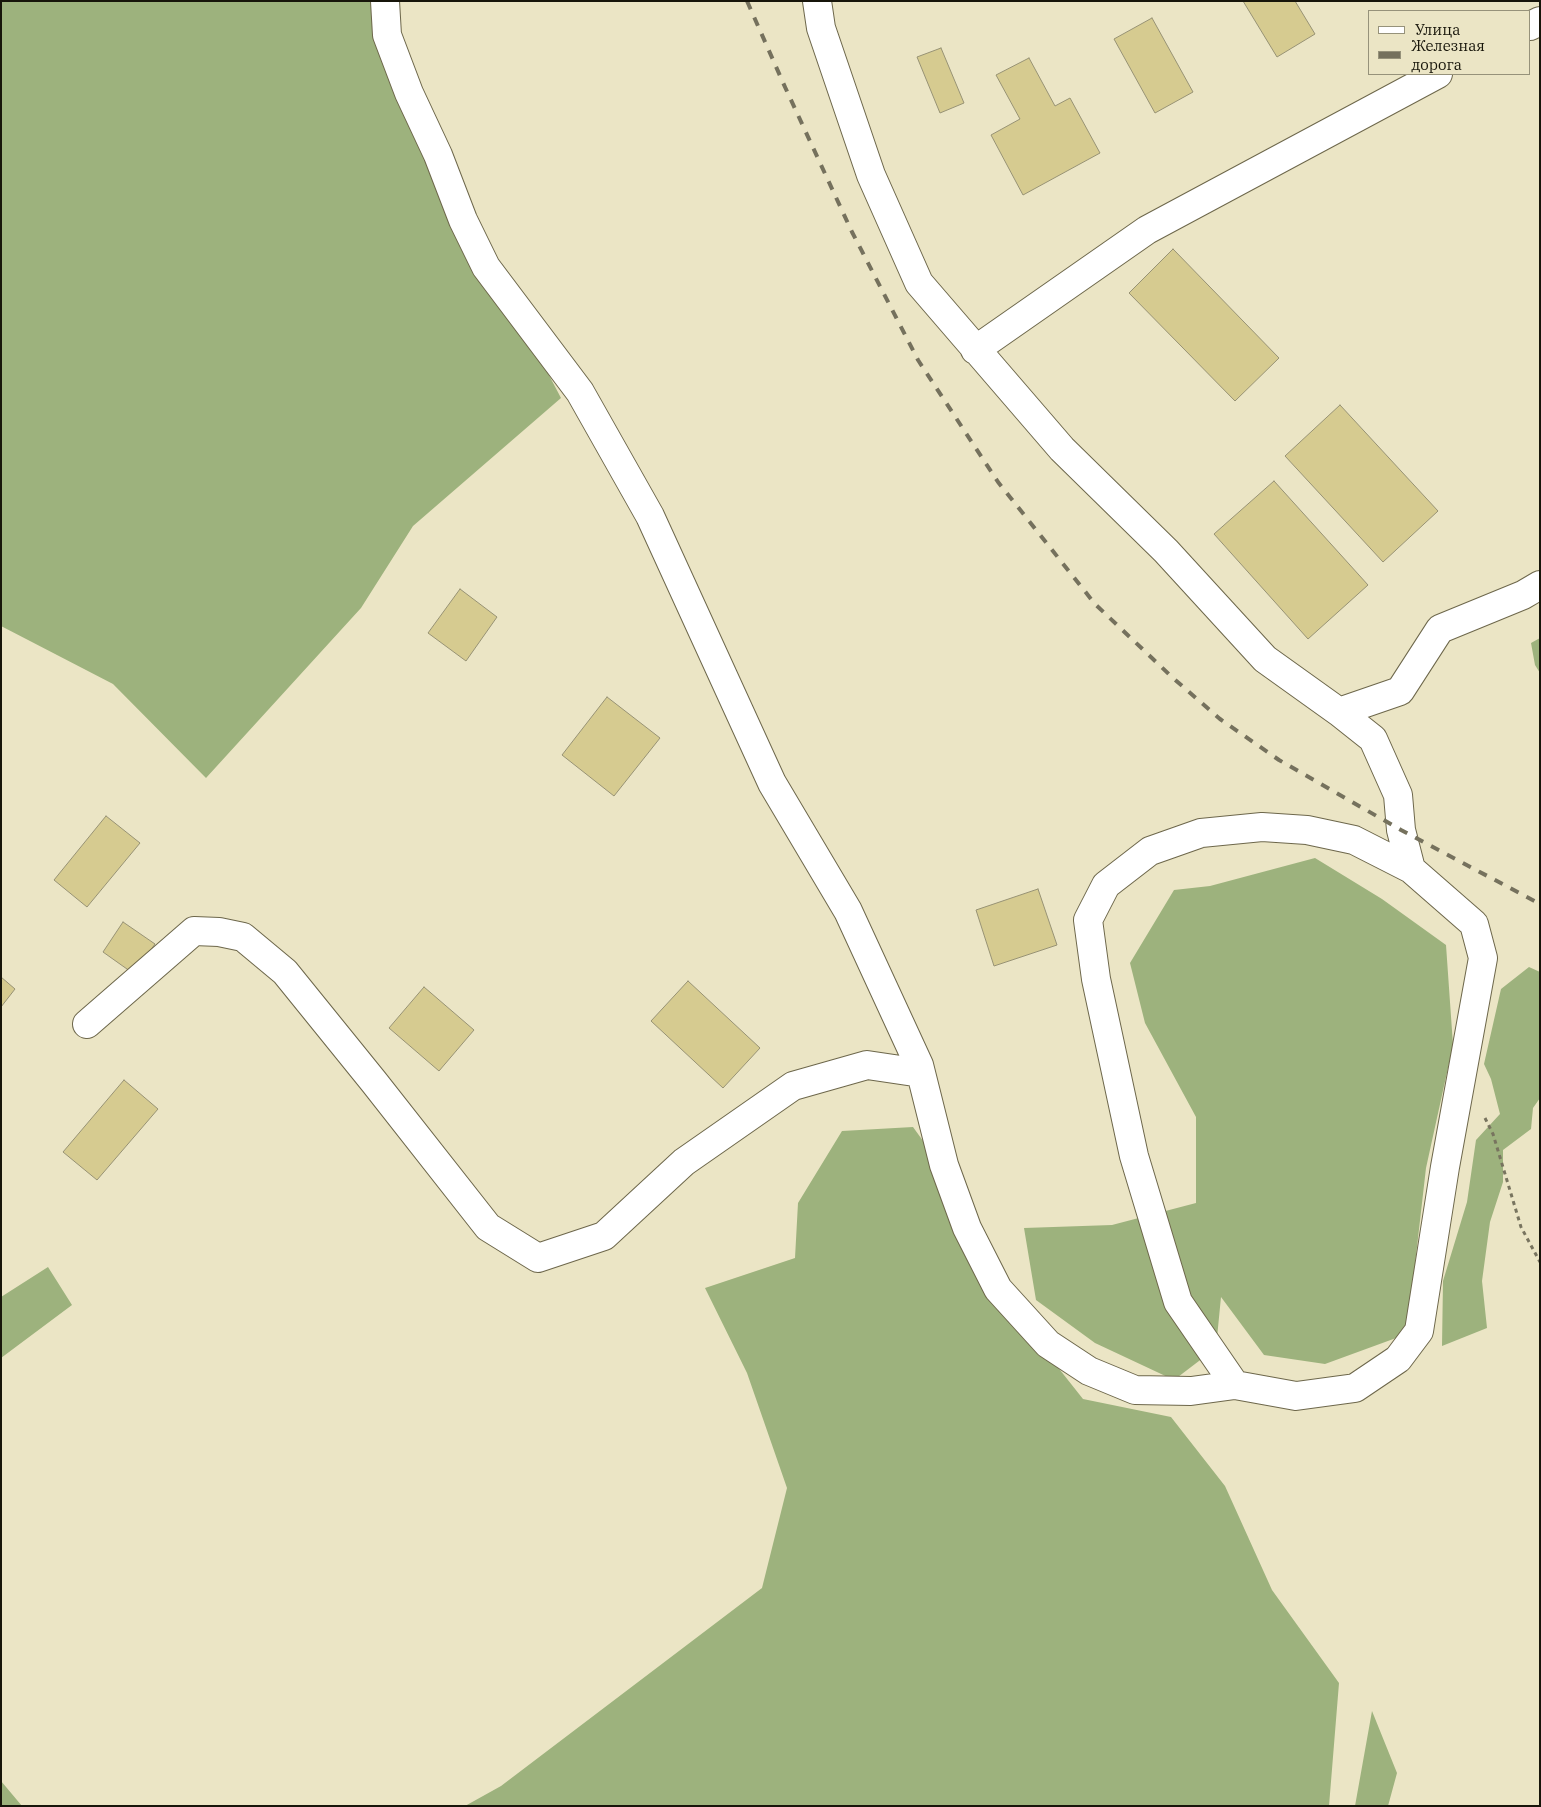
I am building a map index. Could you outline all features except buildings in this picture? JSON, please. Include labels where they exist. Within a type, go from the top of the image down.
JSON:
[{"type":"street","points":[[385,1],[387,36],[409,93],[438,155],[462,220],[486,267],[580,392],[650,516],[772,783],[848,911],[919,1065],[944,1165],[967,1228],[998,1289],[1048,1344],[1088,1371],[1135,1390],[1191,1391],[1235,1385],[1296,1396],[1355,1388],[1398,1359],[1419,1331],[1445,1166],[1483,958],[1474,924],[1411,869],[1354,840],[1307,830],[1262,827],[1201,833],[1150,851],[1106,885],[1088,920],[1096,979],[1134,1156],[1178,1302],[1235,1385]]},
{"type":"street","points":[[817,1],[822,28],[871,175],[919,283],[1062,449],[1166,551],[1265,659],[1340,712],[1373,739],[1398,795],[1401,830],[1411,869]]},
{"type":"street","points":[[975,350],[1147,230],[1436,75]]},
{"type":"street","points":[[1340,712],[1400,691],[1440,629],[1524,595],[1540,585]]},
{"type":"street","points":[[87,1024],[194,931],[219,932],[243,937],[285,972],[488,1227],[538,1258],[604,1236],[684,1162],[793,1086],[866,1065],[921,1073]]},
{"type":"path","points":[[1463,1070],[1493,1134],[1522,1227],[1540,1262]]},
{"type":"green space","points":[[1,1],[382,1],[442,172],[561,398],[413,526],[361,608],[206,778],[113,684],[1,626]]},
{"type":"green space","points":[[1540,638],[1540,673],[1535,665],[1531,643]]},
{"type":"green space","points":[[1315,858],[1382,899],[1446,945],[1453,1045],[1426,1168],[1407,1334],[1325,1364],[1264,1355],[1221,1297],[1216,1348],[1174,1380],[1095,1343],[1036,1300],[1024,1228],[1112,1225],[1196,1203],[1196,1117],[1145,1023],[1130,963],[1174,890],[1210,886]]},
{"type":"green space","points":[[1529,967],[1540,972],[1540,1098],[1533,1108],[1531,1129],[1503,1150],[1503,1182],[1490,1222],[1482,1281],[1487,1328],[1442,1346],[1443,1281],[1467,1202],[1476,1140],[1500,1114],[1491,1079],[1484,1064],[1501,989]]},
{"type":"green space","points":[[913,1127],[954,1184],[988,1279],[1083,1399],[1171,1417],[1225,1486],[1272,1590],[1339,1683],[1329,1806],[465,1806],[501,1786],[762,1588],[787,1488],[747,1373],[705,1288],[795,1258],[798,1203],[842,1131]]},
{"type":"green space","points":[[48,1267],[72,1305],[1,1358],[1,1297]]},
{"type":"green space","points":[[1372,1711],[1397,1773],[1388,1806],[1355,1806]]},
{"type":"green space","points":[[1,1781],[22,1806],[1,1806]]},
{"type":"railway","points":[[747,1],[852,232],[918,360],[998,482],[1095,604],[1173,678],[1220,719],[1279,760],[1401,830],[1540,904]]}]
